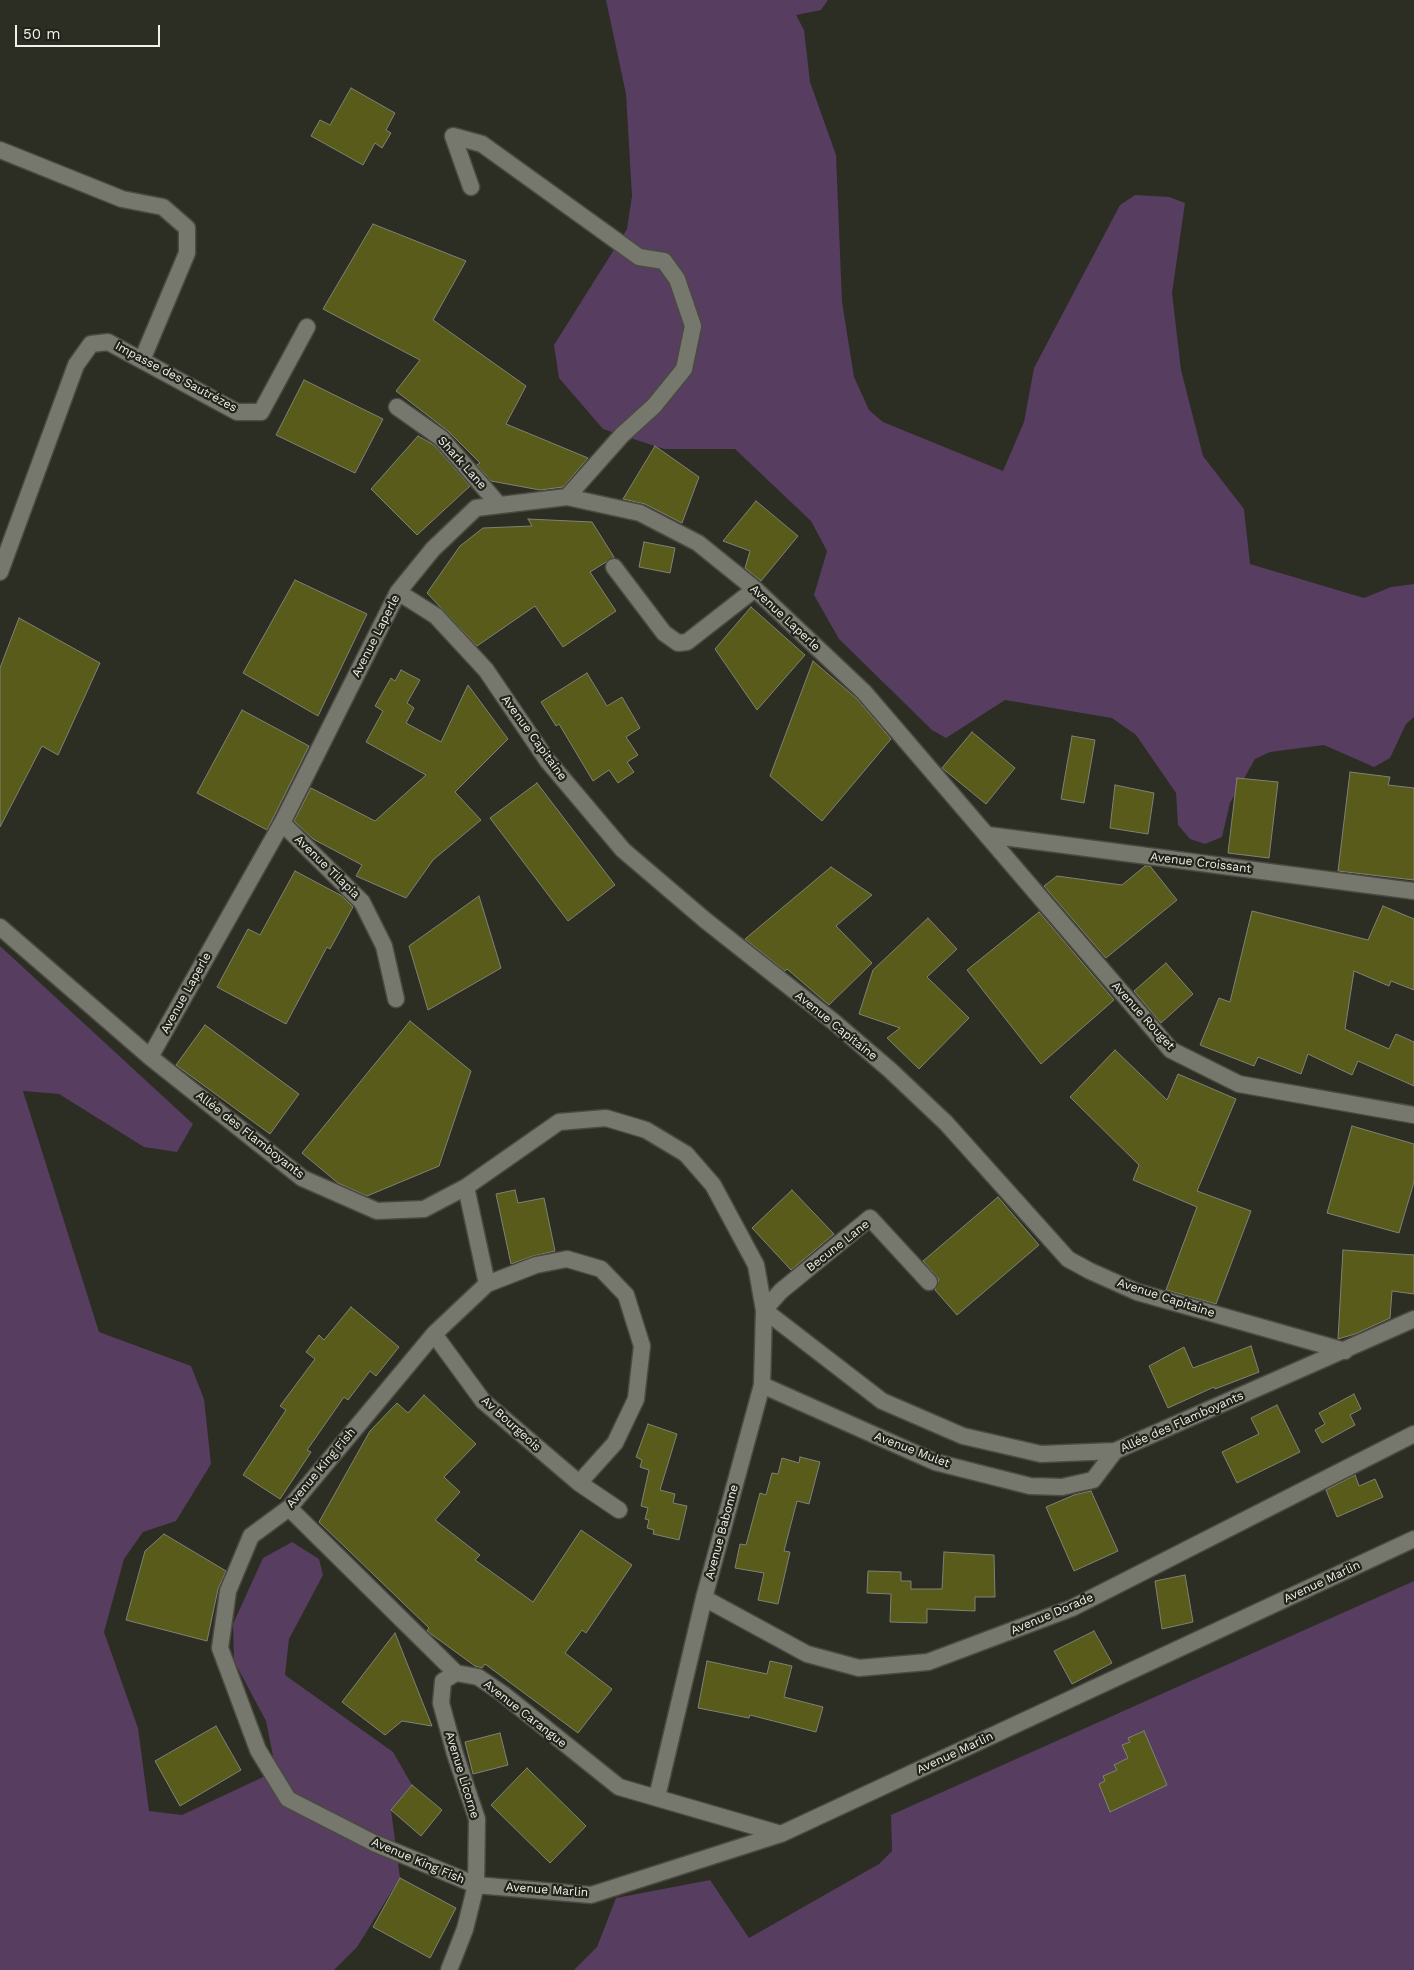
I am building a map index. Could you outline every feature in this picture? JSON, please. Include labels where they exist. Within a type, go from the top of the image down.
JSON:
[{"type":"street","points":[[471,187],[453,136],[482,144],[639,257],[664,261],[677,279],[693,326],[684,369],[654,406],[622,435],[567,497]]},
{"type":"street","points":[[0,150],[122,199],[164,207],[187,228],[187,253],[142,360]]},
{"type":"street","name":"Impasse des Sautrézes","points":[[0,572],[76,365],[91,344],[108,342],[237,412],[261,412],[307,327]]},
{"type":"street","name":"Shark Lane","points":[[397,407],[442,438],[499,505]]},
{"type":"street","name":"Avenue Laperle","points":[[150,1057],[282,823],[398,592],[433,549],[476,508],[567,497],[640,513],[698,543],[755,589],[864,692],[988,835]]},
{"type":"street","points":[[614,566],[664,633],[678,643],[687,642],[755,589]]},
{"type":"street","name":"Avenue Capitaine","points":[[398,592],[436,616],[486,670],[547,760],[624,850],[712,926],[834,1022],[890,1070],[946,1123],[1068,1259],[1137,1292],[1345,1351]]},
{"type":"street","name":"Avenue Tilapia","points":[[282,823],[362,902],[384,946],[396,999]]},
{"type":"street","name":"Avenue Croissant","points":[[988,835],[1414,891]]},
{"type":"street","name":"Avenue Rouget","points":[[988,835],[1171,1050],[1239,1084],[1414,1116]]},
{"type":"street","name":"Allée des Flamboyants","points":[[0,927],[150,1057],[302,1178],[377,1211],[424,1209],[466,1187],[559,1122],[606,1118],[646,1130],[686,1154],[713,1185],[756,1266]]},
{"type":"street","points":[[466,1187],[487,1284],[536,1265],[567,1259],[601,1269],[626,1294],[642,1346],[636,1399],[615,1443],[579,1483]]},
{"type":"street","name":"Becune Lane","points":[[764,1310],[781,1291],[870,1218],[929,1282]]},
{"type":"street","name":"Avenue Babonne","points":[[657,1797],[704,1598],[762,1385],[764,1310],[756,1266]]},
{"type":"street","name":"Avenue King Fish","points":[[476,1885],[374,1843],[288,1799],[258,1750],[220,1648],[228,1591],[252,1536],[289,1508],[434,1334],[487,1284]]},
{"type":"street","name":"Allée des Flamboyants","points":[[764,1310],[882,1401],[964,1436],[1041,1454],[1115,1451],[1414,1319]]},
{"type":"street","name":"Av Bourgeois","points":[[434,1334],[484,1401],[579,1483],[619,1510]]},
{"type":"street","name":"Avenue Mulet","points":[[762,1385],[935,1462],[1030,1486],[1062,1487],[1093,1480],[1115,1451]]},
{"type":"street","name":"Avenue Dorade","points":[[704,1598],[807,1654],[859,1668],[928,1662],[1072,1608],[1414,1434]]},
{"type":"street","points":[[289,1508],[456,1673]]},
{"type":"street","name":"Avenue Marlin","points":[[476,1885],[591,1894],[781,1834],[1414,1539]]},
{"type":"street","name":"Avenue Carangue","points":[[456,1673],[478,1677],[503,1694],[619,1787],[781,1834]]},
{"type":"street","name":"Avenue Licorne","points":[[449,1970],[464,1929],[476,1885],[477,1819],[455,1754],[441,1703],[443,1681],[456,1673]]},
{"type":"shaded area","points":[[606,0],[828,0],[821,10],[796,15],[804,30],[810,82],[836,155],[842,302],[854,377],[869,410],[883,422],[1003,471],[1024,422],[1034,368],[1120,205],[1135,195],[1169,197],[1185,203],[1172,293],[1181,370],[1203,456],[1244,509],[1250,564],[1364,598],[1391,587],[1414,584],[1414,717],[1406,724],[1390,758],[1374,767],[1324,745],[1270,752],[1255,759],[1230,803],[1222,837],[1205,844],[1190,839],[1178,825],[1176,793],[1136,735],[1112,718],[1005,700],[946,738],[932,730],[839,639],[814,595],[827,551],[811,521],[735,449],[664,449],[603,429],[559,378],[554,345],[627,229],[632,196],[626,94]]},
{"type":"shaded area","points":[[0,946],[193,1124],[177,1152],[144,1147],[59,1094],[23,1091],[99,1332],[191,1366],[204,1399],[211,1464],[176,1521],[143,1532],[124,1559],[104,1632],[138,1728],[149,1811],[182,1815],[276,1771],[266,1721],[234,1661],[233,1624],[263,1558],[292,1542],[319,1559],[323,1575],[289,1639],[285,1675],[393,1752],[412,1785],[391,1810],[400,1878],[357,1947],[334,1970],[0,1970]]},
{"type":"shaded area","points":[[1414,1581],[1414,1970],[574,1970],[597,1947],[616,1898],[710,1880],[749,1938],[879,1864],[892,1851],[891,1815]]},
{"type":"building","points":[[351,88],[395,113],[386,130],[391,133],[382,148],[375,143],[363,165],[311,136],[320,120],[330,125]]},
{"type":"building","points":[[373,224],[466,261],[433,320],[526,386],[506,424],[588,458],[563,487],[540,490],[491,481],[477,465],[480,463],[448,431],[396,391],[420,360],[323,309]]},
{"type":"building","points":[[304,380],[383,419],[355,473],[276,435]]},
{"type":"building","points":[[418,436],[434,445],[470,486],[417,535],[371,489]]},
{"type":"building","points":[[655,446],[699,477],[682,523],[645,504],[623,499]]},
{"type":"building","points":[[756,501],[798,536],[761,581],[745,568],[750,551],[723,541]]},
{"type":"building","points":[[528,519],[592,522],[614,557],[590,572],[616,611],[563,647],[535,606],[477,646],[427,593],[460,546],[483,528],[532,526]]},
{"type":"building","points":[[644,542],[675,548],[670,573],[639,567]]},
{"type":"building","points":[[295,580],[367,614],[318,716],[243,673]]},
{"type":"building","points":[[751,607],[805,655],[757,710],[715,649]]},
{"type":"building","points":[[19,618],[100,663],[58,755],[42,746],[0,827],[0,668]]},
{"type":"building","points":[[813,661],[857,699],[891,739],[822,821],[770,776]]},
{"type":"building","points":[[401,670],[420,680],[407,703],[414,708],[406,723],[441,742],[468,685],[508,739],[455,792],[481,820],[433,860],[406,898],[356,876],[362,865],[313,839],[294,821],[311,788],[375,821],[426,775],[366,742],[383,711],[375,706],[391,678],[395,681]]},
{"type":"building","points":[[587,673],[607,706],[622,697],[640,728],[626,737],[638,755],[627,762],[634,772],[618,783],[609,770],[593,781],[559,724],[556,726],[541,702]]},
{"type":"building","points":[[242,710],[309,746],[267,830],[197,793]]},
{"type":"building","points":[[972,732],[1015,768],[986,804],[942,768]]},
{"type":"building","points":[[1072,736],[1095,740],[1084,803],[1061,799]]},
{"type":"building","points":[[1350,772],[1390,777],[1388,785],[1414,788],[1414,880],[1338,871]]},
{"type":"building","points":[[1237,778],[1278,782],[1269,858],[1228,853]]},
{"type":"building","points":[[537,783],[615,885],[568,921],[490,818]]},
{"type":"building","points":[[1115,785],[1154,793],[1148,834],[1110,828]]},
{"type":"building","points":[[1145,866],[1150,866],[1177,900],[1106,958],[1044,886],[1057,876],[1122,885]]},
{"type":"building","points":[[831,867],[872,895],[836,926],[872,963],[829,1005],[787,969],[785,971],[745,939]]},
{"type":"building","points":[[295,871],[342,896],[353,907],[330,949],[327,947],[286,1024],[217,987],[248,929],[260,935]]},
{"type":"building","points":[[479,896],[501,968],[428,1010],[409,946]]},
{"type":"building","points":[[1383,906],[1414,919],[1414,990],[1391,981],[1389,986],[1354,971],[1345,1029],[1389,1049],[1396,1034],[1414,1042],[1414,1086],[1358,1061],[1352,1075],[1308,1054],[1301,1074],[1258,1057],[1254,1066],[1200,1045],[1219,998],[1230,1002],[1252,911],[1368,940]]},
{"type":"building","points":[[1039,912],[1114,1000],[1041,1064],[967,970]]},
{"type":"building","points":[[928,918],[957,949],[927,977],[969,1018],[919,1069],[887,1038],[900,1028],[859,1014],[873,970]]},
{"type":"building","points":[[1166,963],[1193,994],[1161,1023],[1134,991]]},
{"type":"building","points":[[410,1021],[471,1071],[439,1166],[367,1196],[338,1183],[302,1153]]},
{"type":"building","points":[[205,1025],[299,1094],[270,1134],[176,1065]]},
{"type":"building","points":[[1115,1050],[1167,1100],[1178,1074],[1236,1099],[1197,1191],[1251,1211],[1216,1304],[1166,1290],[1197,1207],[1133,1180],[1139,1165],[1070,1097]]},
{"type":"building","points":[[1352,1126],[1414,1144],[1414,1182],[1399,1233],[1327,1213]]},
{"type":"building","points":[[515,1190],[518,1203],[544,1198],[555,1251],[511,1264],[496,1194]]},
{"type":"building","points":[[792,1190],[834,1234],[791,1270],[752,1228]]},
{"type":"building","points":[[998,1197],[1039,1245],[957,1315],[935,1290],[939,1279],[923,1261]]},
{"type":"building","points":[[1343,1250],[1414,1255],[1414,1294],[1392,1291],[1390,1318],[1355,1334],[1338,1339]]},
{"type":"building","points":[[351,1307],[399,1347],[376,1376],[370,1371],[348,1400],[344,1397],[307,1450],[311,1452],[280,1499],[243,1475],[286,1410],[280,1406],[315,1359],[306,1352],[319,1335],[324,1340]]},
{"type":"building","points":[[1251,1346],[1259,1372],[1215,1389],[1214,1387],[1168,1408],[1149,1366],[1184,1347],[1193,1368]]},
{"type":"building","points":[[1354,1394],[1361,1409],[1350,1415],[1355,1425],[1322,1443],[1315,1430],[1325,1424],[1319,1413]]},
{"type":"building","points":[[424,1395],[476,1444],[444,1477],[460,1492],[435,1520],[480,1555],[475,1560],[533,1602],[581,1530],[632,1565],[586,1633],[582,1630],[565,1653],[612,1689],[578,1733],[485,1664],[482,1668],[475,1666],[427,1631],[429,1628],[319,1522],[370,1431],[397,1403],[408,1413]]},
{"type":"building","points":[[1277,1405],[1300,1452],[1237,1483],[1222,1452],[1259,1434],[1251,1418]]},
{"type":"building","points":[[648,1424],[677,1434],[660,1490],[675,1494],[673,1503],[687,1506],[679,1540],[653,1534],[654,1530],[647,1528],[649,1520],[645,1519],[648,1508],[641,1506],[649,1470],[640,1467],[642,1460],[636,1457]]},
{"type":"building","points":[[800,1457],[820,1462],[809,1504],[797,1501],[784,1551],[790,1552],[778,1604],[758,1600],[764,1573],[735,1568],[740,1544],[746,1545],[760,1493],[766,1495],[772,1473],[778,1474],[782,1458],[799,1463]]},
{"type":"building","points":[[1355,1475],[1359,1486],[1375,1479],[1383,1497],[1337,1517],[1326,1490]]},
{"type":"building","points":[[1091,1491],[1118,1551],[1074,1571],[1046,1507],[1074,1495]]},
{"type":"building","points":[[164,1534],[226,1571],[218,1589],[207,1641],[126,1620],[145,1551]]},
{"type":"building","points":[[944,1552],[994,1555],[995,1597],[975,1597],[975,1611],[927,1609],[927,1623],[890,1622],[891,1594],[867,1593],[868,1571],[901,1572],[901,1581],[911,1581],[911,1589],[942,1589]]},
{"type":"building","points":[[1185,1575],[1193,1622],[1162,1629],[1155,1581]]},
{"type":"building","points":[[1094,1631],[1112,1663],[1072,1684],[1054,1651]]},
{"type":"building","points":[[395,1633],[432,1726],[402,1721],[385,1735],[342,1702]]},
{"type":"building","points":[[707,1661],[767,1674],[770,1661],[792,1666],[784,1697],[823,1707],[816,1732],[750,1715],[749,1718],[698,1708]]},
{"type":"building","points":[[216,1726],[241,1770],[180,1806],[155,1761]]},
{"type":"building","points":[[1144,1731],[1167,1785],[1110,1812],[1099,1784],[1105,1781],[1103,1776],[1117,1770],[1114,1765],[1128,1758],[1122,1745],[1130,1742],[1128,1738]]},
{"type":"building","points":[[500,1733],[508,1765],[473,1774],[465,1742]]},
{"type":"building","points":[[527,1768],[586,1826],[550,1863],[491,1805]]},
{"type":"building","points":[[412,1785],[442,1810],[421,1836],[391,1810]]},
{"type":"building","points":[[400,1878],[456,1908],[430,1958],[373,1927]]}]
